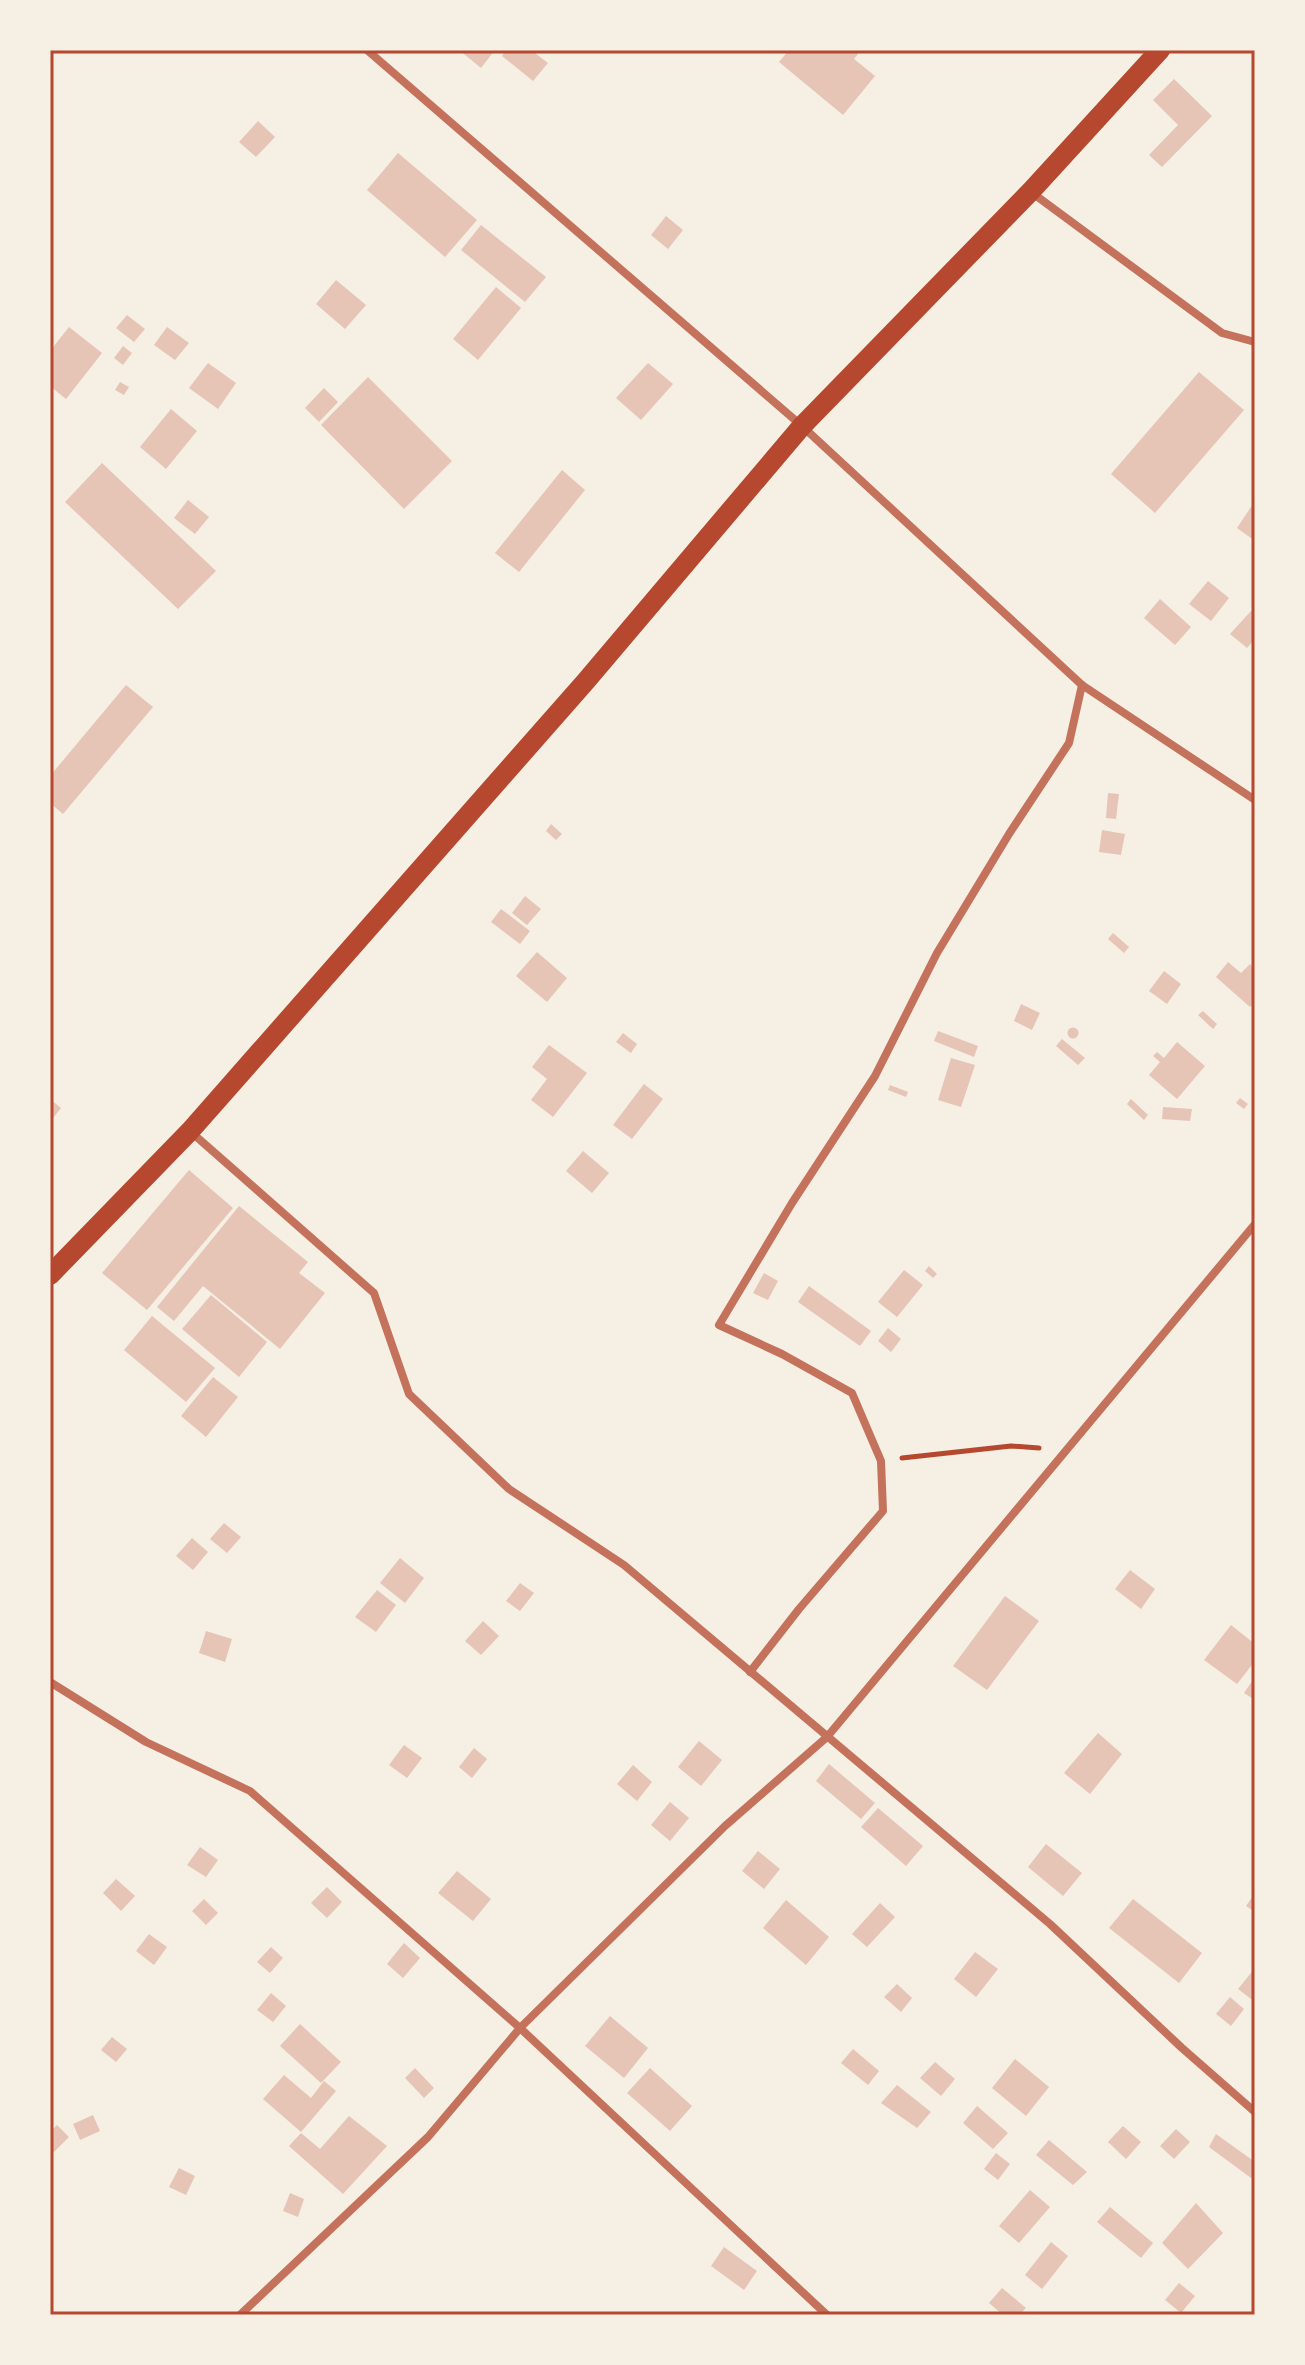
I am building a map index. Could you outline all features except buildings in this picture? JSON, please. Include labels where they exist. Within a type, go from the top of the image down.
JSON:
[{"type":"main road","points":[[50,1275],[190,1131],[575,692],[802,426],[1031,191],[1160,50]]},
{"type":"street","points":[[367,50],[802,426],[1082,685],[1255,800]]},
{"type":"street","points":[[1031,191],[1222,333],[1255,342]]},
{"type":"street","points":[[750,1672],[883,1511],[881,1461],[852,1393],[782,1354],[719,1325],[792,1203],[875,1076],[937,953],[1069,743],[1082,685]]},
{"type":"street","points":[[190,1131],[374,1293],[409,1394],[509,1489],[624,1565],[1050,1924],[1255,2112]]},
{"type":"street","points":[[240,2315],[428,2137],[520,2028],[725,1826],[827,1737],[1255,1224]]},
{"type":"street","points":[[50,1682],[146,1742],[250,1791],[520,2028],[827,2315]]},
{"type":"path","points":[[881,1461],[1011,1446],[1066,1451]]}]
